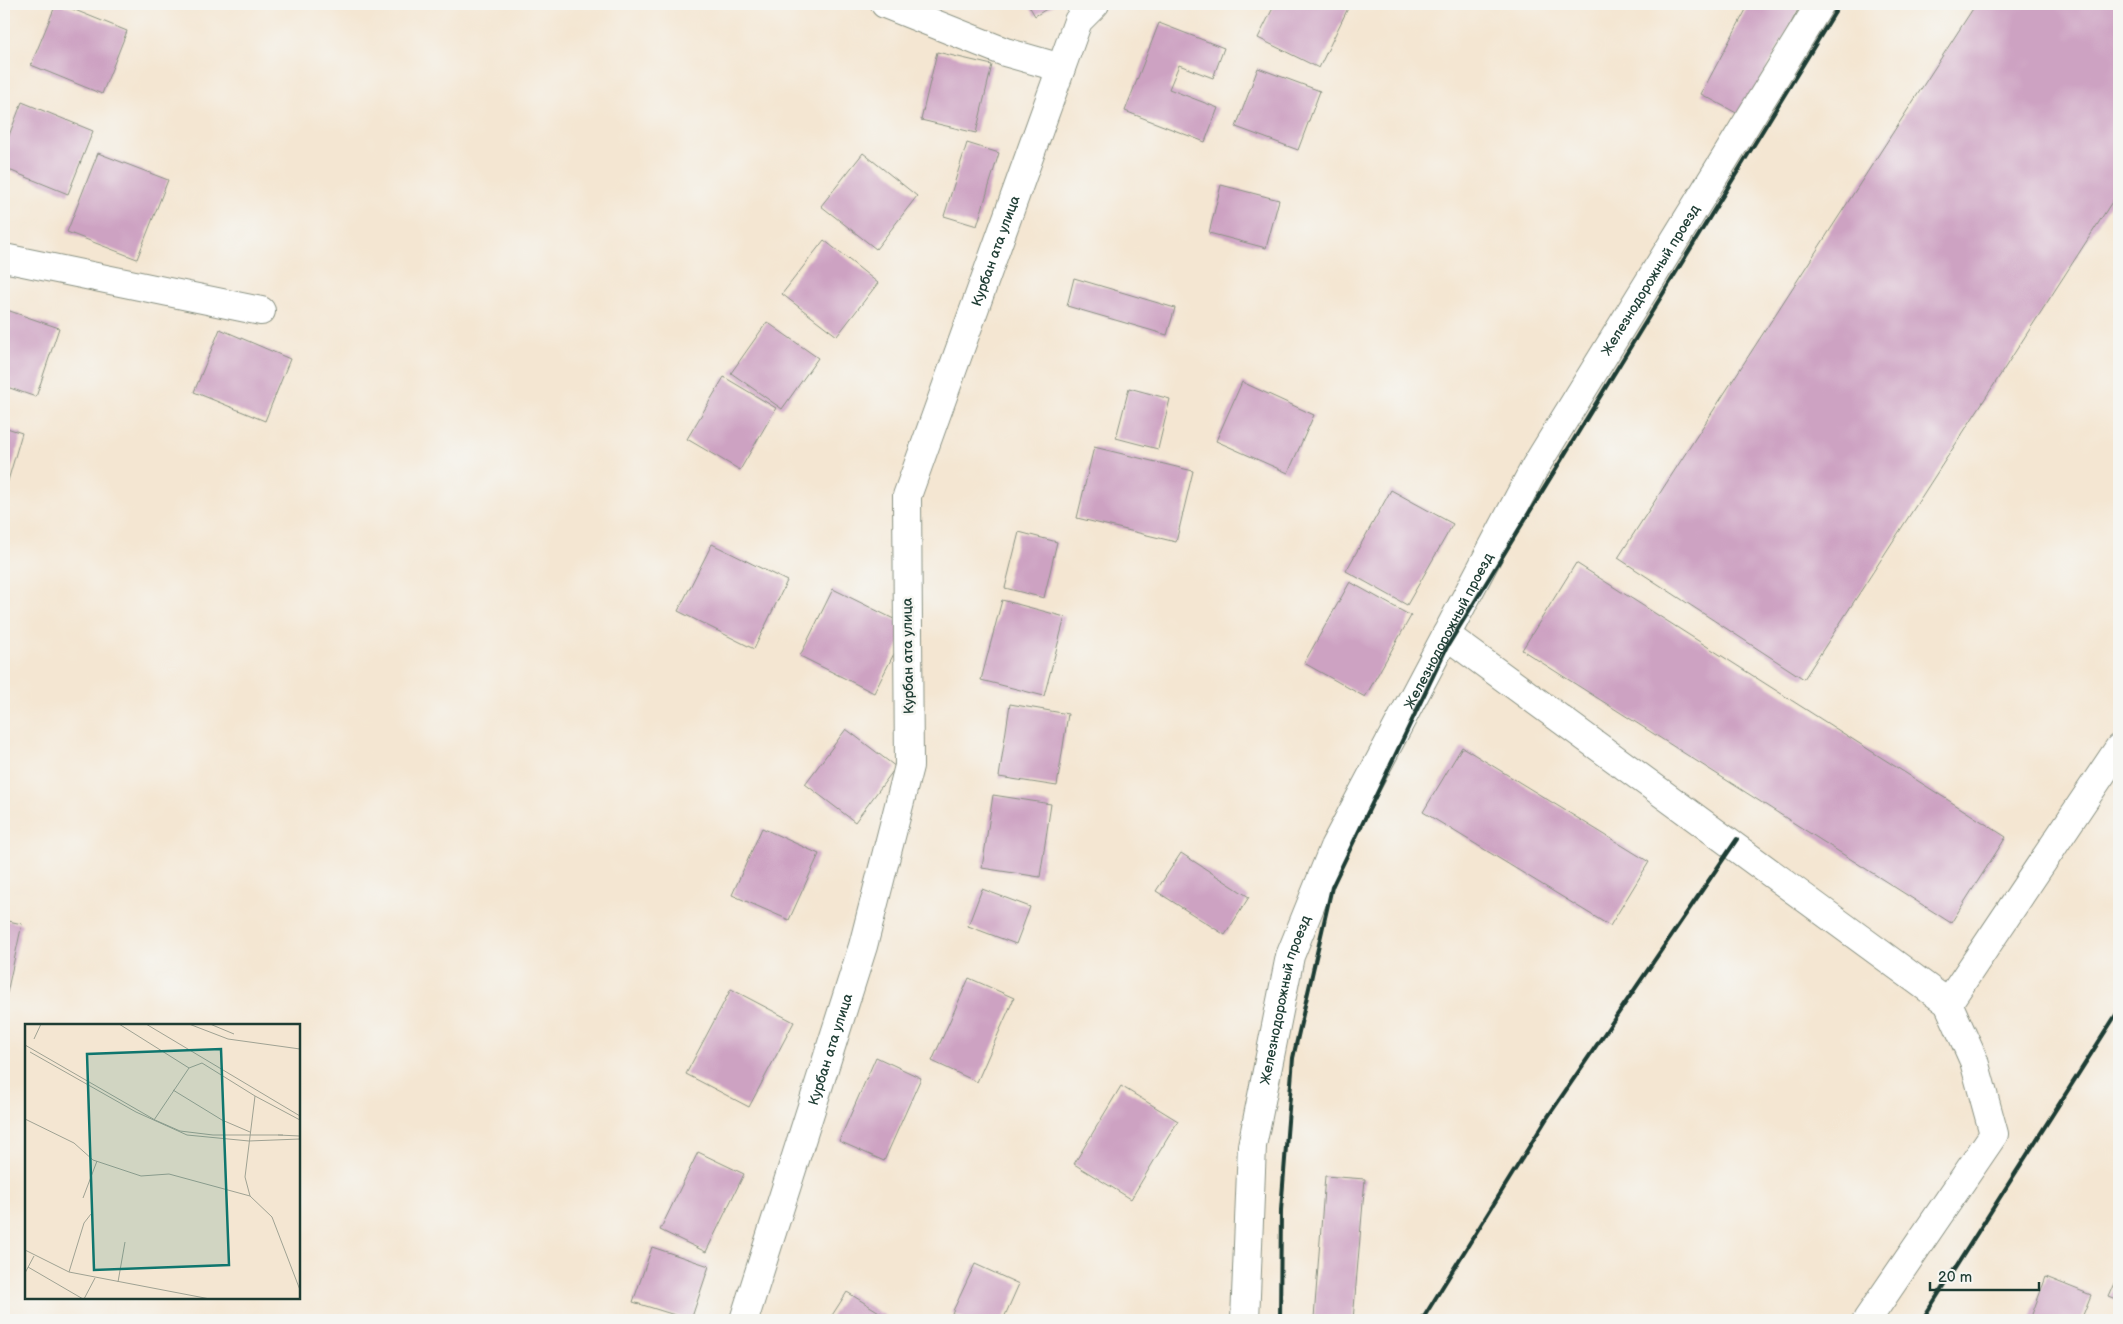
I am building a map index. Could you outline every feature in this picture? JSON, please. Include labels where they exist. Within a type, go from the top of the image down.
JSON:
[{"type":"street","points":[[885,4],[1005,52],[1061,68]]},
{"type":"street","name":"Курбан ата улица","points":[[744,1320],[864,946],[909,766],[907,496],[1078,21],[1095,4]]},
{"type":"street","name":"Железнодорожный проезд","points":[[1245,1320],[1252,1146],[1290,956],[1334,847],[1535,467],[1820,4]]},
{"type":"street","points":[[4,258],[261,311]]},
{"type":"street","points":[[1446,635],[1948,1003],[1974,1061],[1994,1134],[1867,1320]]},
{"type":"street","points":[[1948,1003],[2119,748]]},
{"type":"building","points":[[56,4],[127,31],[102,94],[31,65]]},
{"type":"building","points":[[1028,4],[1055,4],[1035,16]]},
{"type":"building","points":[[1275,4],[1350,4],[1319,68],[1258,38]]},
{"type":"building","points":[[1749,4],[1801,4],[1742,116],[1701,94]]},
{"type":"building","points":[[1976,4],[2119,4],[2119,191],[1804,679],[1618,558]]},
{"type":"building","points":[[1159,23],[1224,48],[1213,78],[1179,65],[1169,89],[1218,108],[1205,142],[1125,111]]},
{"type":"building","points":[[937,52],[992,65],[976,133],[921,120]]},
{"type":"building","points":[[1258,68],[1320,91],[1298,150],[1236,127]]},
{"type":"building","points":[[22,102],[93,131],[68,194],[4,168],[4,148]]},
{"type":"building","points":[[967,143],[999,153],[977,226],[944,216]]},
{"type":"building","points":[[98,153],[168,180],[137,259],[67,232]]},
{"type":"building","points":[[863,153],[917,196],[876,249],[821,206]]},
{"type":"building","points":[[1221,185],[1279,200],[1266,248],[1209,233]]},
{"type":"building","points":[[824,240],[878,283],[837,336],[782,294]]},
{"type":"building","points":[[1074,278],[1175,308],[1167,335],[1067,306]]},
{"type":"building","points":[[4,309],[59,328],[36,397],[4,386]]},
{"type":"building","points":[[767,322],[818,358],[782,409],[731,373]]},
{"type":"building","points":[[220,329],[290,359],[265,421],[194,392]]},
{"type":"building","points":[[724,377],[776,408],[740,470],[687,439]]},
{"type":"building","points":[[1242,382],[1314,415],[1288,473],[1216,441]]},
{"type":"building","points":[[1129,388],[1170,399],[1158,449],[1116,438]]},
{"type":"building","points":[[4,427],[22,433],[7,484],[4,483]]},
{"type":"building","points":[[1094,447],[1193,471],[1176,542],[1077,518]]},
{"type":"building","points":[[1391,490],[1453,524],[1407,605],[1346,571]]},
{"type":"building","points":[[1019,532],[1057,542],[1044,598],[1005,588]]},
{"type":"building","points":[[712,544],[787,581],[754,649],[678,611]]},
{"type":"building","points":[[1576,563],[2006,837],[1951,923],[1522,650]]},
{"type":"building","points":[[1350,582],[1411,616],[1365,697],[1304,663]]},
{"type":"building","points":[[833,589],[908,626],[874,693],[800,656]]},
{"type":"building","points":[[1002,600],[1065,617],[1044,696],[981,680]]},
{"type":"building","points":[[1010,704],[1068,714],[1057,786],[999,777]]},
{"type":"building","points":[[846,729],[896,767],[855,822],[805,784]]},
{"type":"building","points":[[1462,747],[1649,862],[1610,926],[1423,812]]},
{"type":"building","points":[[993,795],[1051,804],[1040,877],[982,868]]},
{"type":"building","points":[[762,828],[819,854],[789,920],[732,895]]},
{"type":"building","points":[[1181,853],[1249,897],[1225,935],[1156,891]]},
{"type":"building","points":[[982,889],[1030,907],[1016,944],[968,926]]},
{"type":"building","points":[[4,920],[22,924],[7,993],[4,992]]},
{"type":"building","points":[[969,978],[1014,998],[977,1082],[932,1061]]},
{"type":"building","points":[[731,989],[794,1022],[749,1107],[686,1074]]},
{"type":"building","points":[[876,1057],[921,1078],[884,1161],[839,1141]]},
{"type":"building","points":[[1121,1086],[1178,1121],[1131,1199],[1074,1164]]},
{"type":"building","points":[[698,1152],[744,1174],[706,1252],[660,1230]]},
{"type":"building","points":[[1325,1176],[1365,1179],[1353,1320],[1314,1318]]},
{"type":"building","points":[[652,1247],[709,1266],[691,1320],[633,1302]]},
{"type":"building","points":[[975,1264],[1019,1284],[1003,1320],[967,1320],[952,1313]]},
{"type":"building","points":[[2119,1274],[2119,1301],[2109,1297]]},
{"type":"building","points":[[2046,1277],[2091,1295],[2081,1320],[2041,1320],[2031,1317]]},
{"type":"building","points":[[847,1292],[892,1320],[829,1320]]},
{"type":"railway","points":[[1280,1320],[1281,1210],[1293,1058],[1332,887],[1447,647],[1840,4]]},
{"type":"railway","points":[[1422,1320],[1547,1118],[1737,839]]},
{"type":"railway","points":[[1922,1320],[2119,1010]]}]
